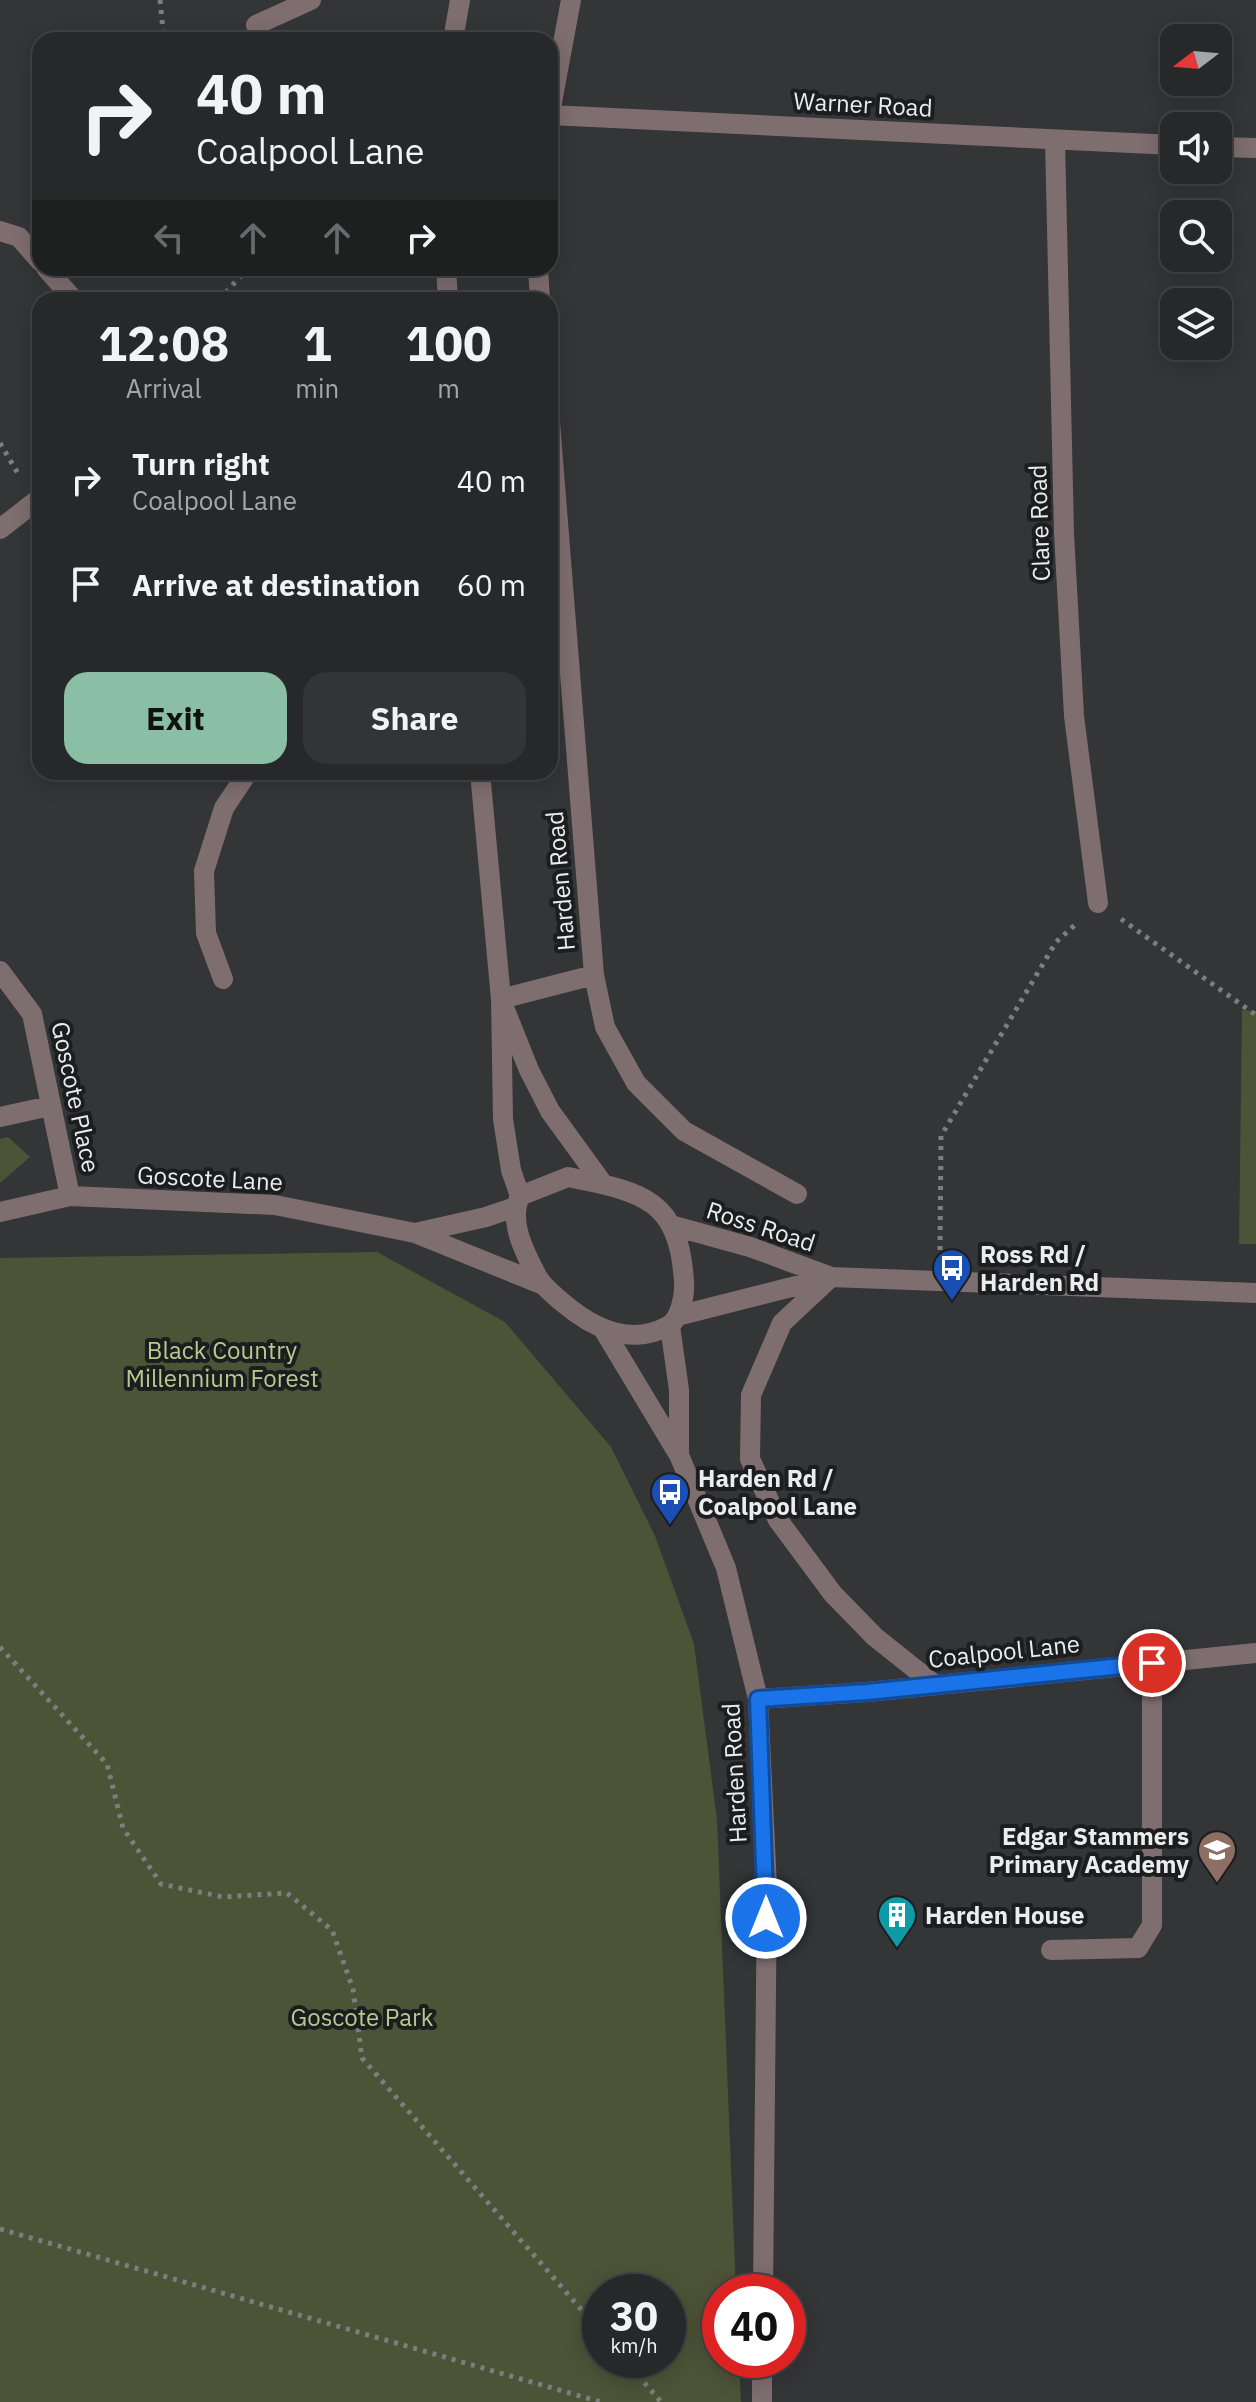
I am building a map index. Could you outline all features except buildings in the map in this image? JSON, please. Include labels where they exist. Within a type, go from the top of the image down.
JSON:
[{"type":"street","points":[[256,25],[311,0]]},
{"type":"street","points":[[454,32],[460,0]]},
{"type":"street","points":[[558,71],[571,0]]},
{"type":"street","name":"Warner Road","points":[[558,114],[1160,144]]},
{"type":"street","name":"Clare Road","points":[[1055,140],[1064,533],[1072,686],[1098,903]]},
{"type":"street","points":[[1232,147],[1256,148]]},
{"type":"street","points":[[0,231],[19,237],[32,252]]},
{"type":"street","points":[[53,276],[67,292]]},
{"type":"street","points":[[0,529],[32,504]]},
{"type":"street","name":"Harden Road","points":[[558,523],[594,975],[605,1027],[636,1083],[684,1131],[797,1194]]},
{"type":"street","points":[[223,979],[206,933],[204,871],[224,808],[243,780]]},
{"type":"street","points":[[481,780],[501,999],[503,1119],[517,1201],[521,1247],[541,1284],[581,1319],[605,1332],[645,1334],[674,1321],[684,1291],[682,1253],[674,1226],[659,1209],[627,1190],[568,1177],[517,1201]]},
{"type":"street","name":"Goscote Place","points":[[0,971],[32,1014],[70,1196]]},
{"type":"street","points":[[501,999],[594,975]]},
{"type":"street","points":[[501,999],[529,1070],[550,1111],[603,1184]]},
{"type":"street","points":[[0,1117],[50,1106]]},
{"type":"street","name":"Goscote Lane","points":[[0,1212],[70,1196],[275,1205],[415,1233],[541,1284]]},
{"type":"street","name":"Goscote Lane","points":[[415,1233],[486,1217],[517,1201]]},
{"type":"street","name":"Ross Road","points":[[674,1226],[750,1247],[831,1277],[1256,1293]]},
{"type":"street","points":[[831,1277],[782,1323],[751,1395],[750,1459],[778,1520],[833,1594],[875,1637],[934,1684]]},
{"type":"street","name":"Ross Road","points":[[674,1321],[831,1277]]},
{"type":"street","name":"Harden Road","points":[[674,1321],[679,1390],[679,1455]]},
{"type":"street","name":"Harden Road","points":[[605,1332],[679,1455],[726,1568],[758,1699],[767,1887],[763,2274]]},
{"type":"street","name":"Coalpool Lane","points":[[758,1699],[1256,1653]]},
{"type":"street","points":[[1051,1950],[1138,1948],[1152,1925],[1152,1663]]},
{"type":"street","points":[[762,2378],[762,2402]]},
{"type":"path","points":[[160,0],[163,32]]},
{"type":"path","points":[[226,292],[241,276]]},
{"type":"path","points":[[939,1283],[941,1136],[1056,942],[1098,903],[1256,1015]]},
{"type":"path","points":[[0,1647],[107,1764],[123,1828],[161,1884],[223,1897],[287,1893],[332,1930],[353,1989],[362,2058],[582,2310]]},
{"type":"path","points":[[0,2229],[601,2402]]},
{"type":"path","points":[[640,2378],[661,2402]]},
{"type":"green space","points":[[1242,1010],[1256,1011],[1256,1244],[1239,1244]]},
{"type":"green space","points":[[8,1137],[30,1157],[0,1183],[0,1139]]},
{"type":"green space","name":"Goscote Park","points":[[377,1252],[505,1322],[611,1447],[655,1536],[694,1644],[717,1820],[735,2274],[702,2274],[702,2378],[740,2378],[741,2402],[0,2402],[0,1258]]},
{"type":"place","name":"Ross Rd / Harden Rd","points":[[952,1302]]},
{"type":"place","name":"Harden Rd / Coalpool Lane","points":[[670,1526]]},
{"type":"place","name":"Edgar Stammers Primary Academy","points":[[1217,1884]]},
{"type":"place","name":"Harden House","points":[[897,1949]]},
{"type":"route","points":[[766,1918],[758,1699],[867,1692],[1152,1663]]},
{"type":"park label","name":"Black Country Millennium Forest","points":[[222,1364]]}]
